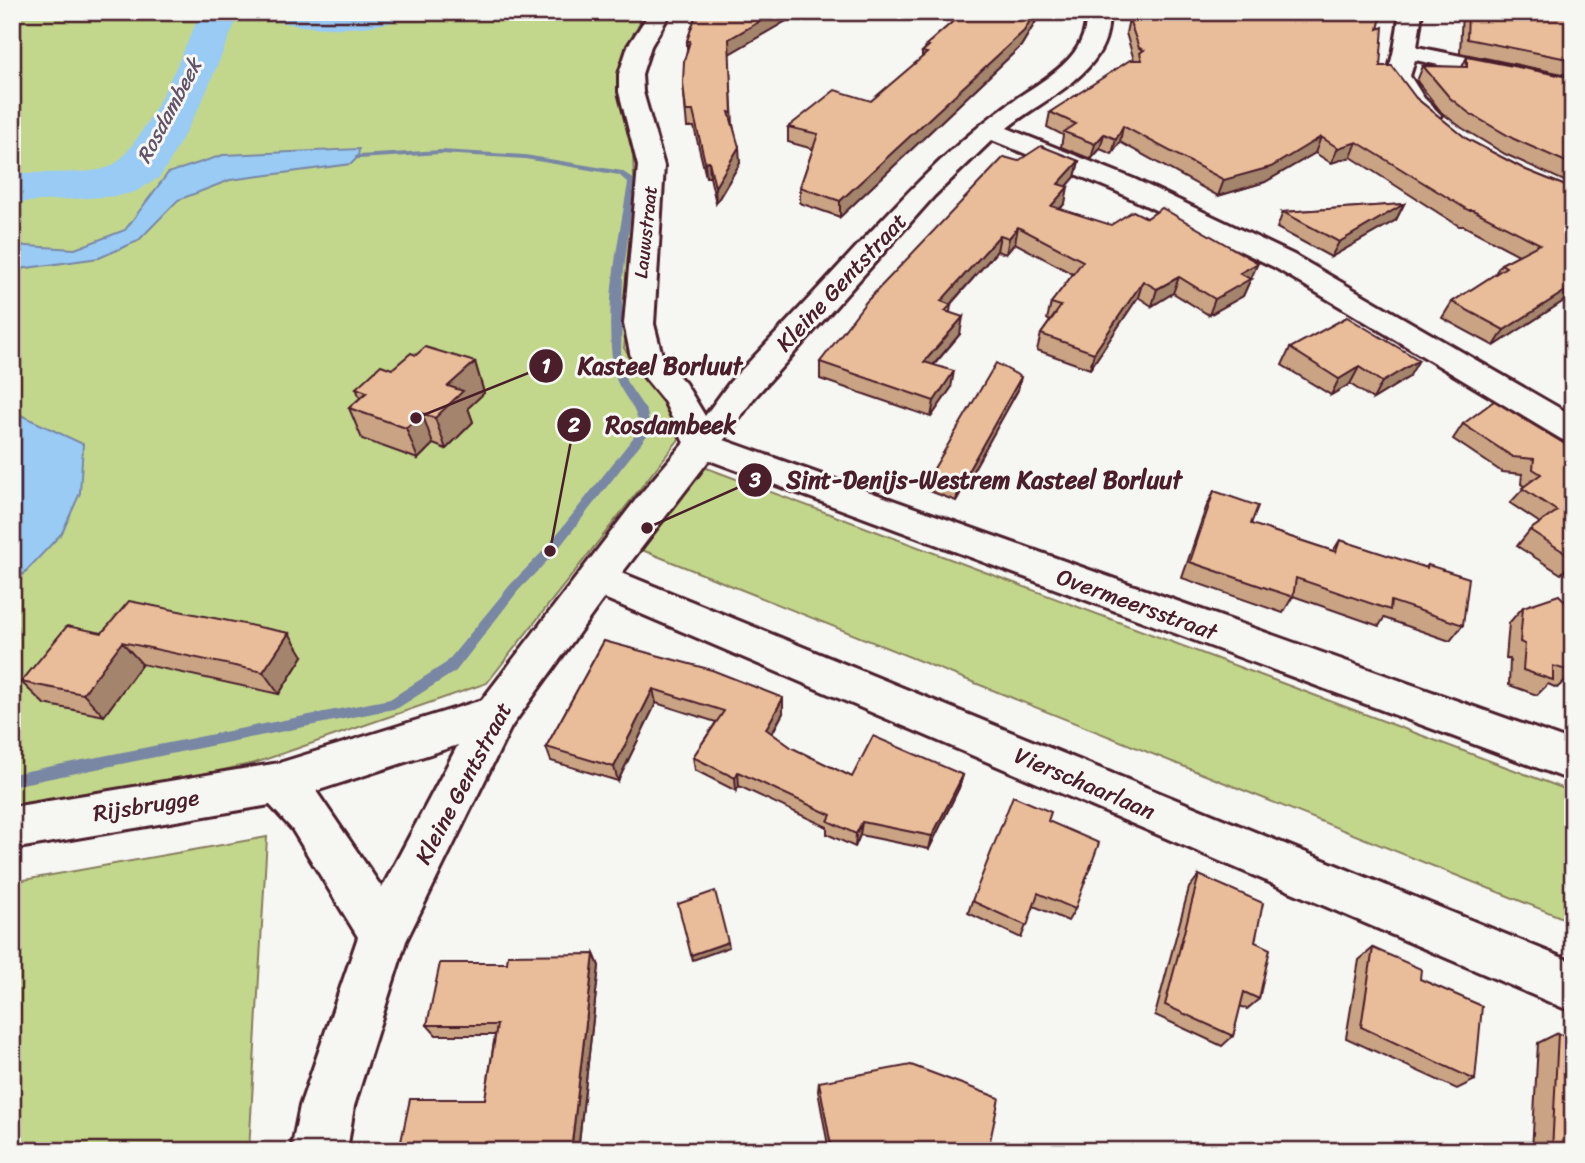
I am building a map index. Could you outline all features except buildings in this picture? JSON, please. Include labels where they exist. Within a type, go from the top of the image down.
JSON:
[{"type":"street","name":"Lauwstraat","points":[[661,12],[640,45],[629,86],[644,128],[651,166],[638,297],[641,335],[643,348],[654,373],[677,395],[702,445]]},
{"type":"street","name":"Kleine Gentstraat","points":[[319,1151],[327,1106],[384,934],[496,714],[650,506],[702,445],[742,390],[925,190],[989,130],[1048,90],[1084,59],[1098,23],[1097,12]]},
{"type":"street","points":[[1411,12],[1405,44],[1407,52],[1398,76],[1415,103],[1444,127]]},
{"type":"street","points":[[1407,52],[1573,86]]},
{"type":"street","points":[[989,130],[1137,191],[1284,261],[1573,431]]},
{"type":"street","name":"Overmeersstraat","points":[[702,445],[1573,762]]},
{"type":"street","name":"Vierschaarlaan","points":[[597,579],[1573,987]]},
{"type":"street","name":"Rijsbrugge","points":[[12,828],[279,783],[496,714]]},
{"type":"street","points":[[279,783],[309,814],[384,934]]},
{"type":"green space","points":[[12,12],[652,12],[640,22],[619,86],[632,140],[638,247],[624,348],[687,429],[487,683],[255,763],[12,816]]},
{"type":"green space","points":[[704,467],[1573,792],[1573,922],[642,550]]},
{"type":"green space","points":[[267,837],[249,1151],[12,1151],[12,882]]},
{"type":"water","points":[[359,149],[358,157],[351,164],[230,180],[178,200],[138,241],[99,258],[12,270],[12,245],[75,249],[125,230],[168,173],[223,155]]},
{"type":"water","points":[[12,411],[83,444],[80,493],[62,533],[12,586]]},
{"type":"waterway","name":"Rosdambeek","points":[[12,188],[118,182],[142,168],[179,104],[221,12]]},
{"type":"waterway","name":"Rosdambeek","points":[[285,12],[314,17],[387,12]]},
{"type":"waterway","name":"Rosdambeek","points":[[12,780],[393,704],[451,667],[514,588],[550,551],[645,430],[642,412],[621,381],[616,353],[619,278],[632,182],[622,173],[525,157],[441,152],[358,157]]},
{"type":"place","name":"Kasteel Borluut","points":[[416,418]]},
{"type":"place","name":"Sint-Denijs-Westrem Kasteel Borluut","points":[[647,528]]},
{"type":"place","name":"Rosdambeek","points":[[550,551]]}]
